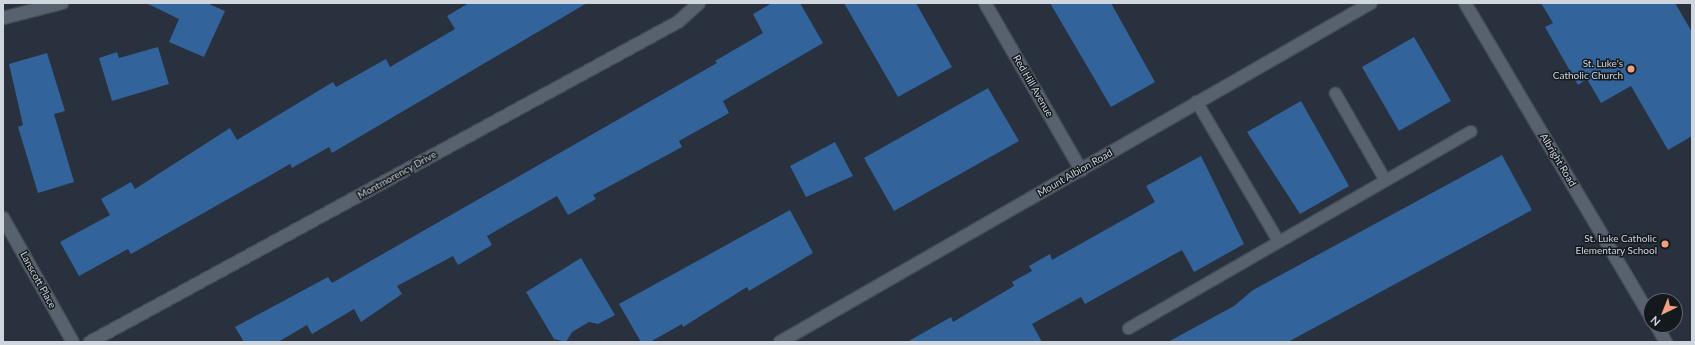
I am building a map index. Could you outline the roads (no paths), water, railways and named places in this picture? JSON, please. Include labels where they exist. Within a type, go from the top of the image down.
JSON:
[{"type":"street","points":[[3,18],[62,3]]},
{"type":"street","name":"Montmorency Drive","points":[[90,342],[678,22],[699,3]]},
{"type":"street","name":"Red Hill Avenue","points":[[985,3],[1082,170]]},
{"type":"street","name":"Mount Albion Road","points":[[780,342],[1082,170],[1196,101],[1371,3]]},
{"type":"street","name":"Albright Road","points":[[1465,3],[1643,303]]},
{"type":"street","name":"Lanscott Place","points":[[3,218],[73,342]]},
{"type":"street","points":[[1661,333],[1666,342]]},
{"type":"lane","points":[[1335,93],[1385,180]]},
{"type":"lane","points":[[1196,101],[1278,241]]},
{"type":"lane","points":[[1128,328],[1470,131]]},
{"type":"place","name":"St. Luke's Catholic Church","points":[[1631,69]]},
{"type":"place","name":"St. Luke Catholic Elementary School","points":[[1665,244]]}]
